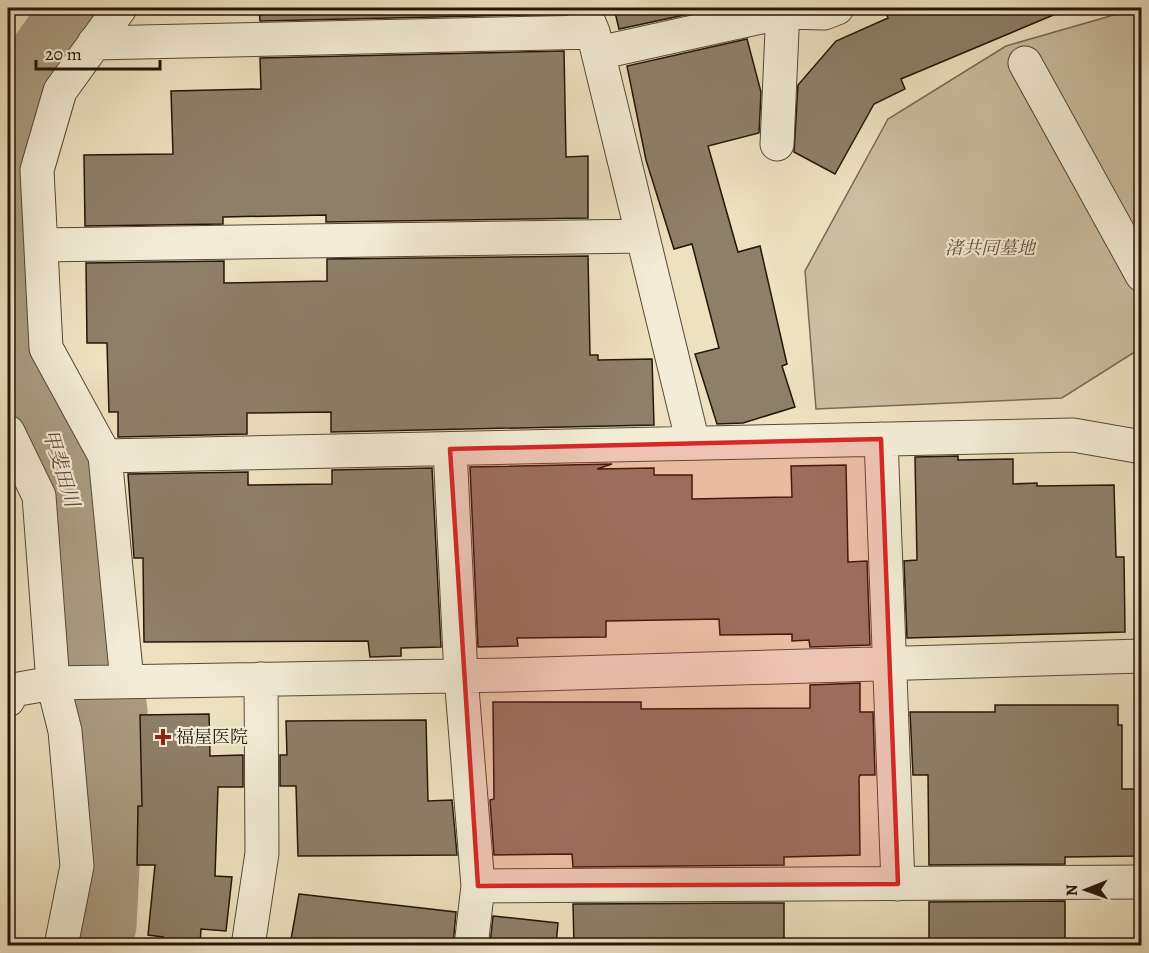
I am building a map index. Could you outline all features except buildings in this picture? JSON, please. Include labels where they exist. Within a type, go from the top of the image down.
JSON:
[{"type":"street","points":[[120,8],[60,91],[37,170],[46,348],[105,456],[121,682]]},
{"type":"street","points":[[94,43],[591,31],[784,10],[824,13],[837,8]]},
{"type":"street","points":[[777,144],[784,10]]},
{"type":"street","points":[[591,31],[693,443]]},
{"type":"street","points":[[1025,63],[1142,275]]},
{"type":"street","points":[[40,245],[641,236]]},
{"type":"street","points":[[8,432],[39,496],[61,683],[77,866],[61,945]]},
{"type":"street","points":[[105,456],[1073,435],[1142,447]]},
{"type":"street","points":[[881,439],[898,884]]},
{"type":"street","points":[[450,449],[461,676],[478,886],[471,945]]},
{"type":"street","points":[[8,700],[13,690],[61,683],[461,676],[1142,656]]},
{"type":"street","points":[[248,945],[262,853],[261,679]]},
{"type":"street","points":[[478,886],[1142,882]]},
{"type":"highlighted area","points":[[881,439],[898,884],[478,886],[450,449]]},
{"type":"green space","name":"渚共同墓地","points":[[1141,8],[1141,348],[1062,398],[816,409],[805,271],[888,119],[1006,46]]},
{"type":"waterway","name":"甲斐田川","points":[[81,8],[35,72],[14,130],[18,324],[84,545],[97,603],[110,712],[99,925],[94,946]]},
{"type":"place","name":"福屋医院","points":[[163,737]]}]
